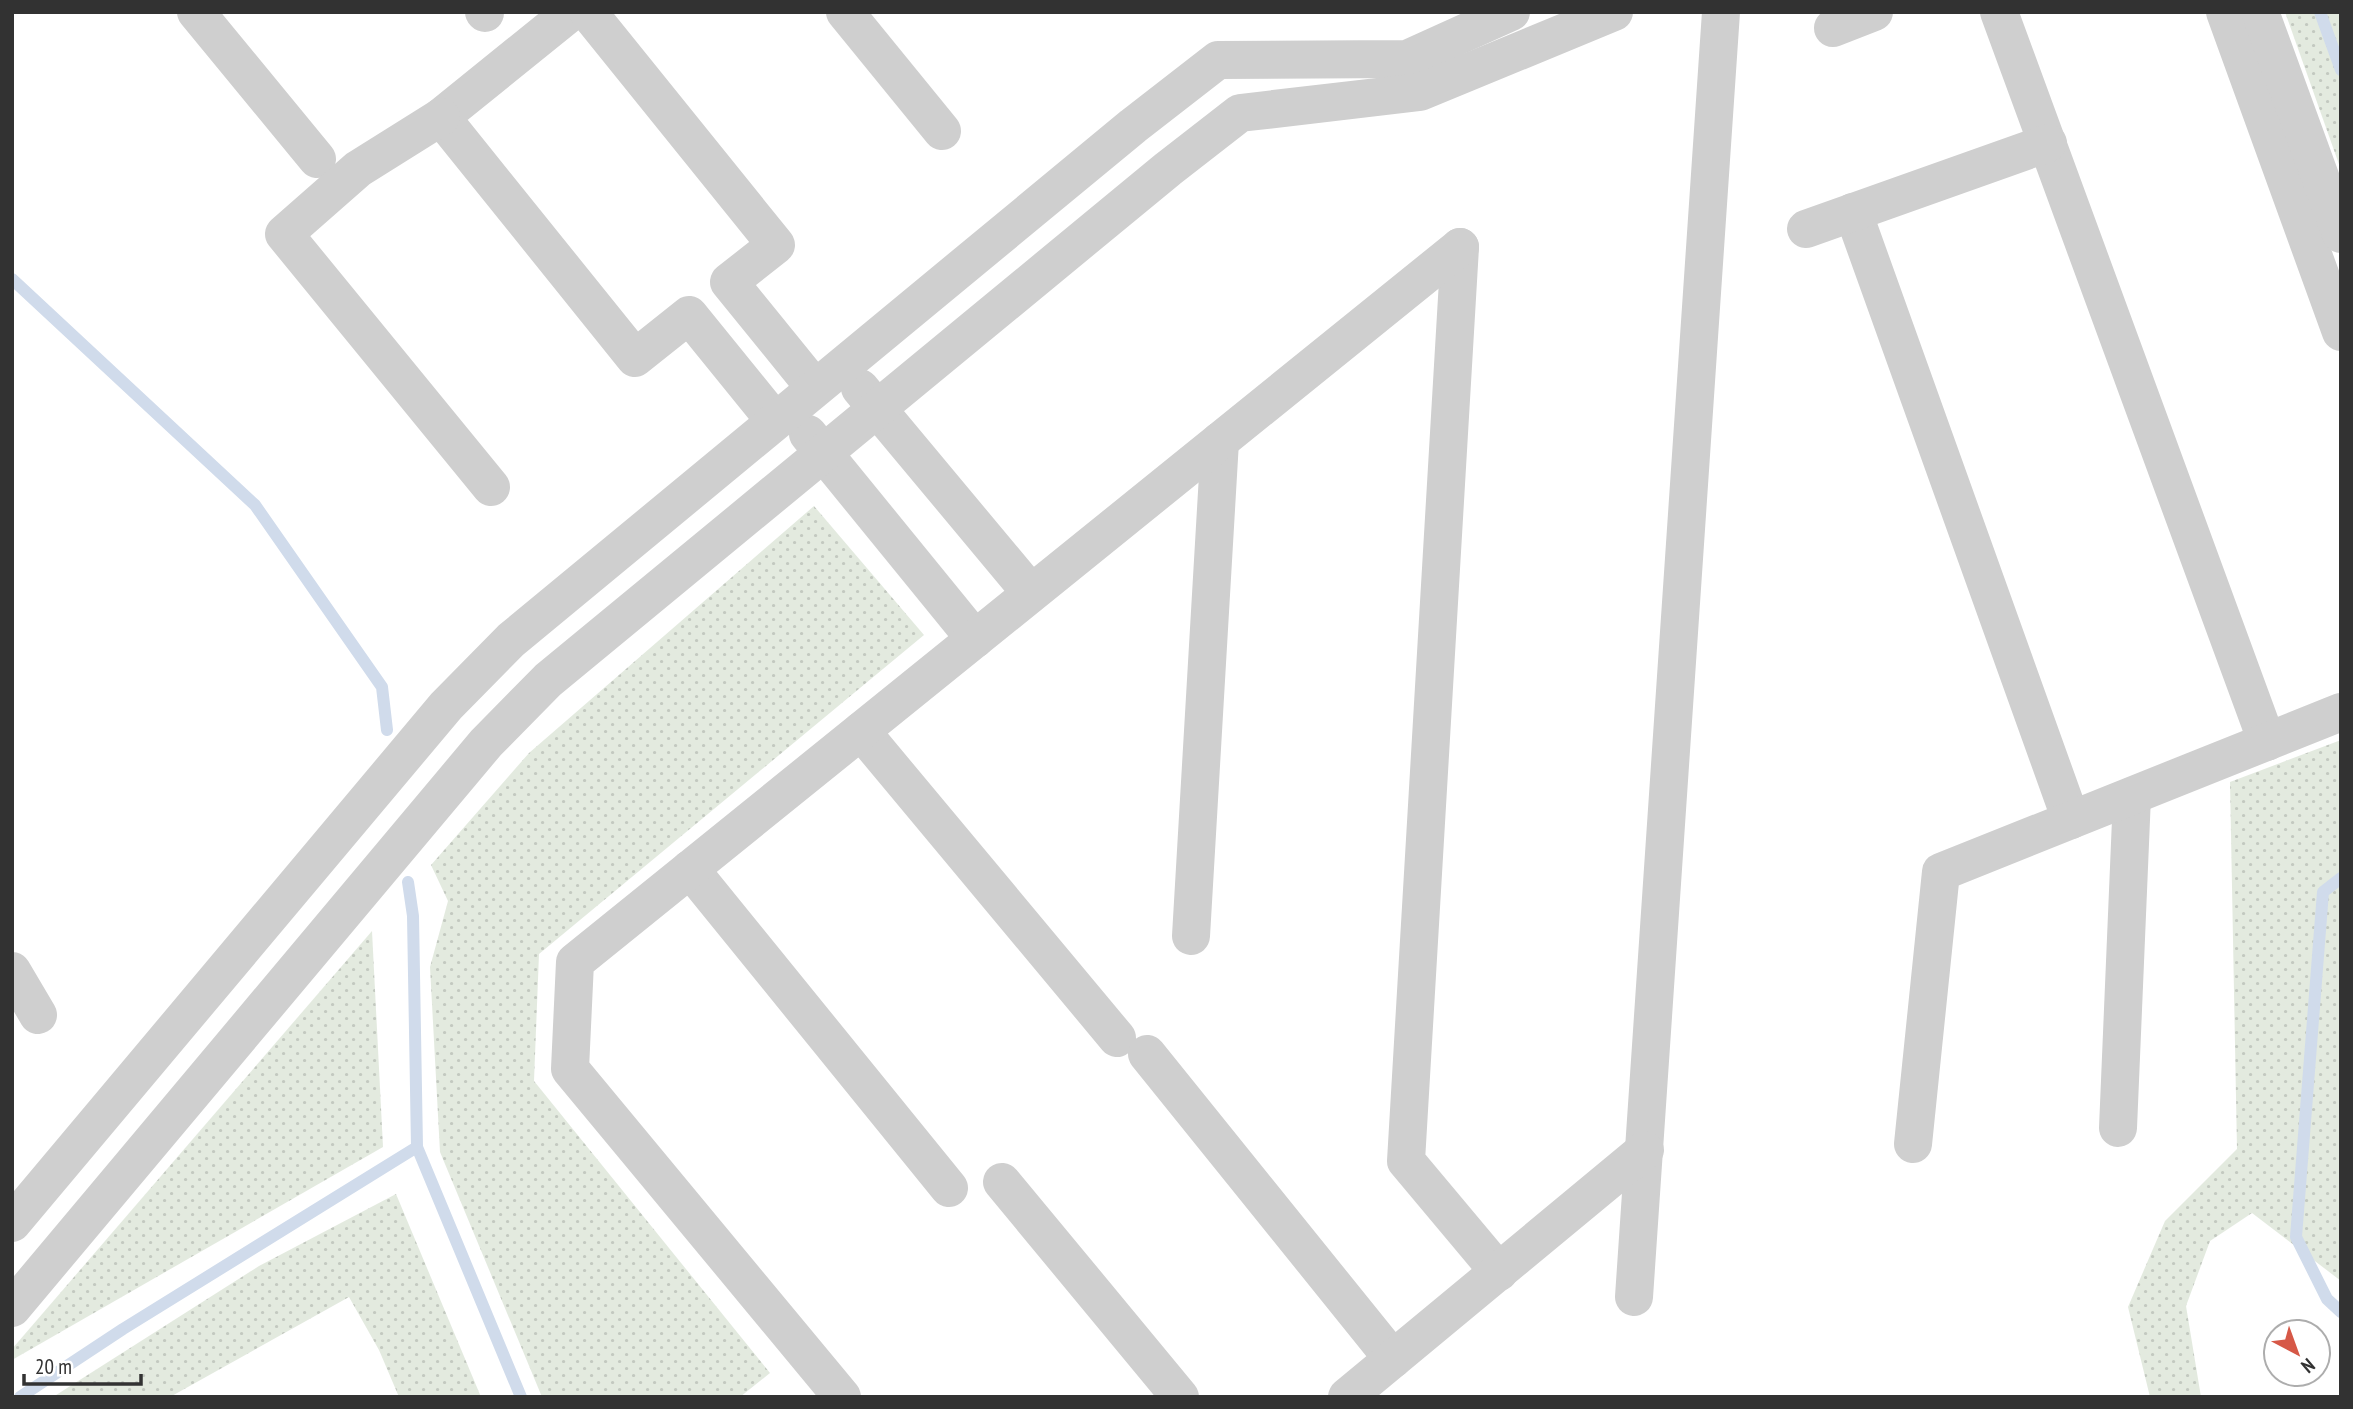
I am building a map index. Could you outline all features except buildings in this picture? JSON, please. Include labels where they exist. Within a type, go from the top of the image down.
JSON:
[{"type":"street","points":[[196,12],[317,159]]},
{"type":"street","points":[[491,487],[284,234],[358,169],[441,117],[571,12]]},
{"type":"street","points":[[441,117],[635,358],[776,244],[589,12]]},
{"type":"street","points":[[845,12],[942,131]]},
{"type":"street","points":[[12,1223],[446,706],[511,640],[1133,126],[1218,60],[1407,59],[1511,12]]},
{"type":"street","points":[[12,1308],[486,743],[548,680],[1168,169],[1240,113],[1420,92],[1614,12]]},
{"type":"street","points":[[1634,1297],[1721,12]]},
{"type":"street","points":[[1833,28],[1874,12]]},
{"type":"street","points":[[1999,12],[2267,742]]},
{"type":"street","points":[[2225,12],[2341,332]]},
{"type":"street","points":[[2260,12],[2341,234]]},
{"type":"street","points":[[1806,229],[2048,144]]},
{"type":"street","points":[[1853,212],[2071,820]]},
{"type":"street","points":[[842,1397],[570,1069],[575,962],[1460,247],[1406,1161],[1499,1272]]},
{"type":"street","points":[[729,282],[805,396],[824,452],[975,639]]},
{"type":"street","points":[[689,315],[805,396],[877,409],[1031,593]]},
{"type":"street","points":[[1191,936],[1220,441]]},
{"type":"street","points":[[1913,1144],[1941,872],[2341,712]]},
{"type":"street","points":[[861,731],[1132,1046],[1393,1359]]},
{"type":"street","points":[[2118,1128],[2132,796]]},
{"type":"street","points":[[690,869],[949,1188]]},
{"type":"street","points":[[12,971],[38,1015]]},
{"type":"street","points":[[1347,1397],[1644,1150]]},
{"type":"street","points":[[1002,1182],[1180,1397]]},
{"type":"shaded area","points":[[2285,12],[2341,12],[2341,170]]},
{"type":"shaded area","points":[[814,506],[924,635],[539,954],[534,1081],[770,1373],[740,1397],[542,1397],[440,1152],[430,967],[448,901],[431,865],[529,753]]},
{"type":"shaded area","points":[[2341,740],[2341,1281],[2252,1213],[2210,1241],[2186,1306],[2201,1397],[2150,1397],[2128,1307],[2165,1221],[2237,1149],[2230,782]]},
{"type":"shaded area","points":[[372,931],[383,1147],[12,1360],[12,1349]]},
{"type":"shaded area","points":[[396,1194],[481,1397],[399,1397],[379,1350],[349,1297],[170,1397],[53,1397],[259,1266]]},
{"type":"waterway","points":[[2320,12],[2341,70]]},
{"type":"waterway","points":[[12,279],[255,505],[382,687],[387,730]]},
{"type":"waterway","points":[[2341,878],[2323,892],[2296,1237],[2327,1299],[2341,1312]]},
{"type":"waterway","points":[[20,1397],[123,1329],[417,1147],[413,916],[408,882]]},
{"type":"waterway","points":[[417,1147],[521,1397]]}]
